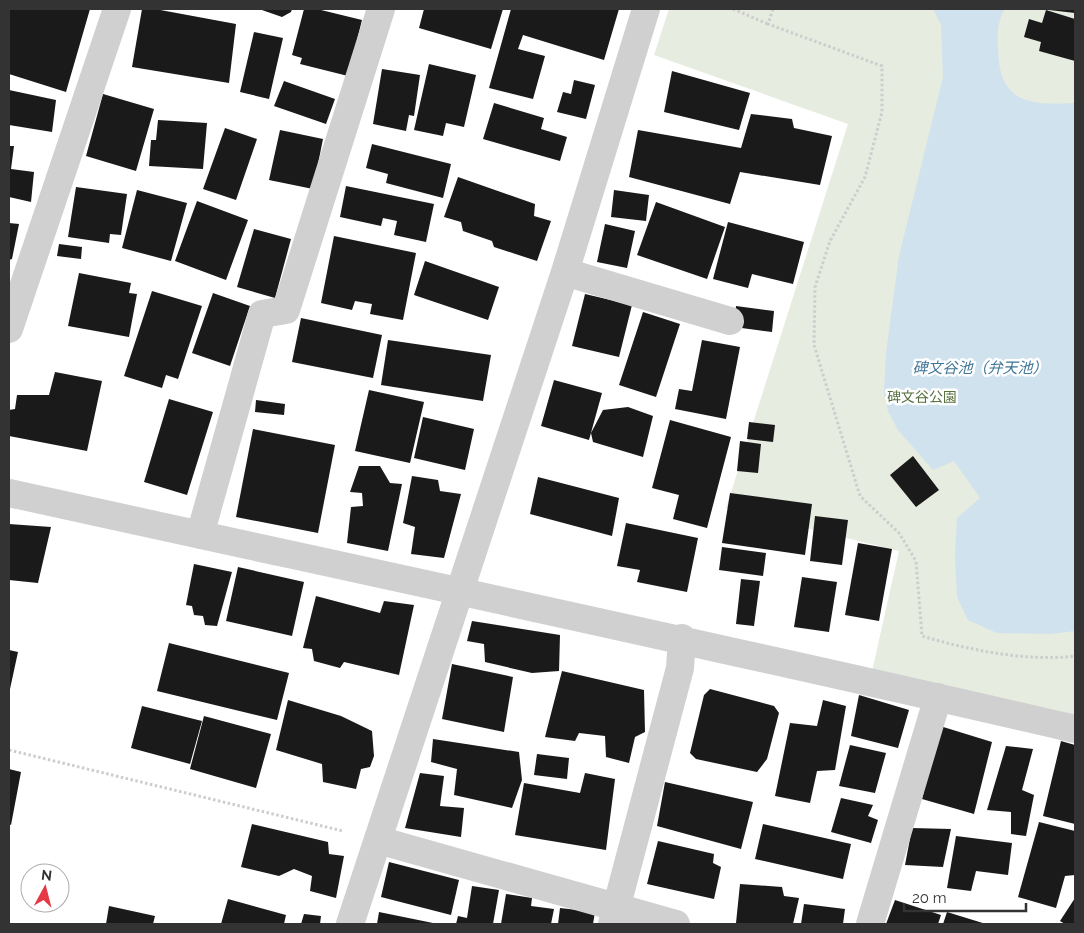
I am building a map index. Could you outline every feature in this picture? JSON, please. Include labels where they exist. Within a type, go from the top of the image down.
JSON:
[{"type":"street","points":[[11,315],[117,9]]},
{"type":"street","points":[[200,535],[262,314],[286,310],[381,9]]},
{"type":"street","points":[[350,924],[565,272],[646,9]]},
{"type":"street","points":[[565,272],[730,321]]},
{"type":"street","points":[[9,493],[459,592],[682,638],[1075,729]]},
{"type":"street","points":[[614,916],[680,668],[682,638]]},
{"type":"street","points":[[870,924],[938,697]]},
{"type":"street","points":[[378,840],[614,916],[676,924]]},
{"type":"path","points":[[733,9],[768,24],[882,66],[882,112],[865,177],[830,241],[815,287],[814,345],[860,496],[899,533],[916,561],[922,636],[966,649],[1058,658],[1075,656]]},
{"type":"path","points":[[768,24],[773,9]]},
{"type":"path","points":[[9,750],[378,840]]},
{"type":"green space","name":"碑文谷公園","points":[[669,9],[1075,9],[1075,716],[871,676],[899,551],[726,508],[848,124],[654,55]]},
{"type":"water","name":"碑文谷池（弁天池）","points":[[933,9],[1005,9],[999,22],[999,65],[1003,79],[1010,89],[1018,97],[1030,101],[1058,104],[1075,103],[1075,631],[1050,634],[997,633],[968,620],[957,597],[955,557],[957,518],[980,498],[954,461],[933,470],[898,430],[888,411],[884,394],[886,353],[899,256],[943,77],[941,25]]},
{"type":"building","points":[[9,9],[90,9],[66,92],[9,74]]},
{"type":"building","points":[[142,9],[155,9],[236,24],[229,83],[132,67]]},
{"type":"building","points":[[259,9],[292,9],[291,12],[282,17]]},
{"type":"building","points":[[304,9],[317,9],[362,20],[348,76],[300,64],[302,58],[292,55]]},
{"type":"building","points":[[424,9],[503,9],[491,49],[419,28]]},
{"type":"building","points":[[511,9],[619,9],[604,60],[523,35],[518,49],[545,56],[533,99],[489,88]]},
{"type":"building","points":[[1075,9],[1075,13],[1049,10]]},
{"type":"building","points":[[1046,10],[1075,19],[1075,61],[1039,51],[1041,42],[1024,37],[1029,19],[1042,23]]},
{"type":"building","points":[[254,32],[283,38],[269,99],[240,92]]},
{"type":"building","points":[[429,64],[476,75],[464,127],[446,123],[443,136],[414,130]]},
{"type":"building","points":[[382,69],[420,75],[414,116],[409,115],[406,131],[373,124]]},
{"type":"building","points":[[672,71],[750,93],[739,130],[664,112]]},
{"type":"building","points":[[574,80],[595,85],[586,119],[557,112],[563,92],[571,94]]},
{"type":"building","points":[[284,81],[335,99],[326,124],[274,106]]},
{"type":"building","points":[[9,90],[56,100],[52,132],[9,125]]},
{"type":"building","points":[[103,94],[154,109],[136,171],[86,156]]},
{"type":"building","points":[[494,103],[544,118],[541,129],[567,137],[560,161],[483,139]]},
{"type":"building","points":[[751,114],[792,119],[794,128],[832,136],[820,185],[740,172],[730,204],[629,177],[638,130],[741,148]]},
{"type":"building","points":[[158,120],[207,123],[203,169],[149,166],[151,140],[156,140]]},
{"type":"building","points":[[225,128],[257,139],[236,200],[203,189]]},
{"type":"building","points":[[280,130],[323,139],[313,189],[269,180]]},
{"type":"building","points":[[372,144],[451,164],[443,198],[386,183],[388,174],[366,168]]},
{"type":"building","points":[[9,146],[14,146],[11,169],[34,172],[31,202],[9,197]]},
{"type":"building","points":[[458,177],[535,204],[534,216],[551,221],[537,261],[494,247],[492,241],[463,231],[461,222],[444,217]]},
{"type":"building","points":[[346,186],[434,204],[426,242],[394,235],[397,221],[383,218],[381,226],[340,217]]},
{"type":"building","points":[[76,187],[127,194],[121,235],[110,234],[109,243],[68,237]]},
{"type":"building","points":[[137,190],[187,203],[171,261],[122,248]]},
{"type":"building","points":[[614,190],[649,195],[646,221],[611,217]]},
{"type":"building","points":[[197,201],[248,220],[226,280],[175,261]]},
{"type":"building","points":[[656,202],[725,227],[707,279],[637,255]]},
{"type":"building","points":[[728,222],[804,242],[793,284],[752,274],[748,288],[713,279]]},
{"type":"building","points":[[9,223],[19,224],[12,259],[9,260]]},
{"type":"building","points":[[605,224],[635,231],[627,268],[597,262]]},
{"type":"building","points":[[254,229],[291,239],[275,298],[237,287]]},
{"type":"building","points":[[334,236],[416,253],[403,320],[370,314],[372,304],[355,301],[352,310],[321,303]]},
{"type":"building","points":[[59,244],[82,247],[81,259],[57,256]]},
{"type":"building","points":[[425,261],[499,287],[488,320],[414,295]]},
{"type":"building","points":[[79,273],[131,283],[129,293],[137,294],[129,337],[68,326]]},
{"type":"building","points":[[152,291],[202,306],[178,379],[166,375],[162,388],[124,376]]},
{"type":"building","points":[[213,293],[250,306],[230,366],[192,353]]},
{"type":"building","points":[[585,294],[632,305],[619,357],[572,346]]},
{"type":"building","points":[[736,306],[774,311],[772,332],[734,327]]},
{"type":"building","points":[[643,312],[680,324],[656,397],[619,385]]},
{"type":"building","points":[[301,318],[382,335],[373,378],[292,362]]},
{"type":"building","points":[[388,340],[491,355],[483,401],[381,385]]},
{"type":"building","points":[[702,340],[740,347],[726,419],[675,409],[679,389],[692,391]]},
{"type":"building","points":[[55,372],[102,381],[87,451],[9,436],[9,410],[15,409],[17,395],[49,395]]},
{"type":"building","points":[[554,380],[602,393],[589,440],[541,426]]},
{"type":"building","points":[[369,390],[424,402],[410,463],[355,451]]},
{"type":"building","points":[[169,399],[213,412],[187,495],[144,482]]},
{"type":"building","points":[[256,400],[285,404],[284,415],[255,412]]},
{"type":"building","points":[[628,407],[653,416],[643,457],[593,442],[591,433],[603,410]]},
{"type":"building","points":[[423,417],[474,429],[465,470],[414,458]]},
{"type":"building","points":[[670,420],[731,437],[707,528],[673,519],[679,495],[652,488]]},
{"type":"building","points":[[749,422],[775,425],[773,442],[747,439]]},
{"type":"building","points":[[253,429],[335,445],[318,533],[236,517]]},
{"type":"building","points":[[740,441],[761,444],[758,473],[737,471]]},
{"type":"building","points":[[913,456],[939,490],[916,507],[890,475]]},
{"type":"building","points":[[359,466],[380,466],[390,483],[402,484],[388,551],[347,543],[351,507],[363,506],[362,493],[350,492]]},
{"type":"building","points":[[412,476],[438,480],[440,491],[461,494],[444,558],[411,554],[415,527],[403,523]]},
{"type":"building","points":[[538,477],[619,498],[612,536],[530,514]]},
{"type":"building","points":[[730,493],[812,504],[805,555],[722,543]]},
{"type":"building","points":[[815,516],[848,520],[842,565],[810,561]]},
{"type":"building","points":[[626,523],[698,538],[687,592],[637,582],[640,570],[617,566]]},
{"type":"building","points":[[9,524],[51,527],[38,583],[9,580]]},
{"type":"building","points":[[858,543],[892,549],[879,621],[845,615]]},
{"type":"building","points":[[722,547],[766,553],[763,576],[719,570]]},
{"type":"building","points":[[194,564],[232,572],[217,626],[205,625],[203,616],[194,615],[192,606],[186,605]]},
{"type":"building","points":[[238,567],[304,582],[292,636],[226,621]]},
{"type":"building","points":[[802,577],[837,582],[829,632],[794,627]]},
{"type":"building","points":[[741,579],[760,581],[754,626],[736,624]]},
{"type":"building","points":[[316,596],[380,613],[384,601],[414,605],[399,675],[344,662],[340,668],[314,661],[312,649],[303,648]]},
{"type":"building","points":[[472,621],[560,635],[559,671],[532,673],[485,662],[484,644],[467,641]]},
{"type":"building","points":[[169,643],[289,673],[277,720],[157,691]]},
{"type":"building","points":[[9,650],[18,652],[10,689],[9,689]]},
{"type":"building","points":[[452,664],[513,677],[504,732],[442,719]]},
{"type":"building","points":[[562,671],[644,690],[645,732],[635,737],[629,763],[606,757],[605,736],[579,733],[575,741],[545,737]]},
{"type":"building","points":[[710,689],[774,706],[779,713],[767,759],[757,772],[696,759],[690,753],[704,695]]},
{"type":"building","points":[[859,695],[909,710],[898,748],[851,736]]},
{"type":"building","points":[[288,700],[341,716],[372,731],[374,756],[370,767],[361,769],[356,789],[323,782],[322,764],[276,750]]},
{"type":"building","points":[[823,700],[846,706],[835,770],[817,771],[810,803],[775,796],[790,723],[817,726]]},
{"type":"building","points":[[142,706],[202,721],[190,764],[131,748]]},
{"type":"building","points":[[204,716],[271,734],[256,788],[190,769]]},
{"type":"building","points":[[940,726],[992,742],[974,814],[922,799]]},
{"type":"building","points":[[433,739],[519,752],[522,780],[512,808],[454,795],[457,769],[431,762]]},
{"type":"building","points":[[1061,741],[1075,745],[1075,824],[1043,816]]},
{"type":"building","points":[[850,745],[886,753],[875,793],[839,786]]},
{"type":"building","points":[[1006,746],[1033,749],[1022,790],[1034,795],[1026,836],[1011,834],[1011,812],[987,810]]},
{"type":"building","points":[[537,754],[569,758],[567,779],[534,775]]},
{"type":"building","points":[[9,769],[21,772],[11,825],[9,824]]},
{"type":"building","points":[[420,773],[444,776],[440,806],[464,808],[461,837],[405,828]]},
{"type":"building","points":[[585,773],[615,779],[606,850],[515,835],[524,783],[580,793]]},
{"type":"building","points":[[665,782],[753,802],[741,849],[657,826]]},
{"type":"building","points":[[841,798],[873,805],[868,816],[878,820],[871,843],[831,832]]},
{"type":"building","points":[[1039,822],[1075,831],[1075,875],[1065,876],[1056,908],[1018,897]]},
{"type":"building","points":[[252,824],[328,842],[329,854],[344,856],[336,898],[310,891],[312,876],[294,869],[279,876],[241,867]]},
{"type":"building","points":[[763,824],[851,844],[843,879],[755,859]]},
{"type":"building","points":[[912,828],[951,829],[943,867],[905,865]]},
{"type":"building","points":[[956,836],[1012,843],[1008,875],[976,871],[971,891],[947,888]]},
{"type":"building","points":[[658,841],[714,854],[713,863],[721,867],[714,899],[647,884]]},
{"type":"building","points":[[389,862],[459,880],[451,915],[381,897]]},
{"type":"building","points":[[740,884],[782,887],[784,896],[799,898],[793,924],[736,923]]},
{"type":"building","points":[[472,886],[499,890],[493,924],[456,924],[458,916],[467,918]]},
{"type":"building","points":[[506,894],[532,898],[531,906],[554,909],[551,924],[501,924]]},
{"type":"building","points":[[1075,898],[1075,924],[1065,924],[1060,921]]},
{"type":"building","points":[[228,899],[286,915],[284,924],[221,924]]},
{"type":"building","points":[[895,900],[941,915],[938,924],[886,924]]},
{"type":"building","points":[[804,904],[845,909],[843,924],[801,924]]},
{"type":"building","points":[[109,906],[155,916],[153,924],[106,924]]},
{"type":"building","points":[[560,908],[595,912],[593,924],[558,924]]},
{"type":"building","points":[[379,912],[433,923],[433,924],[377,924]]},
{"type":"building","points":[[947,912],[986,924],[943,924]]},
{"type":"building","points":[[304,914],[321,916],[320,924],[301,924]]}]
